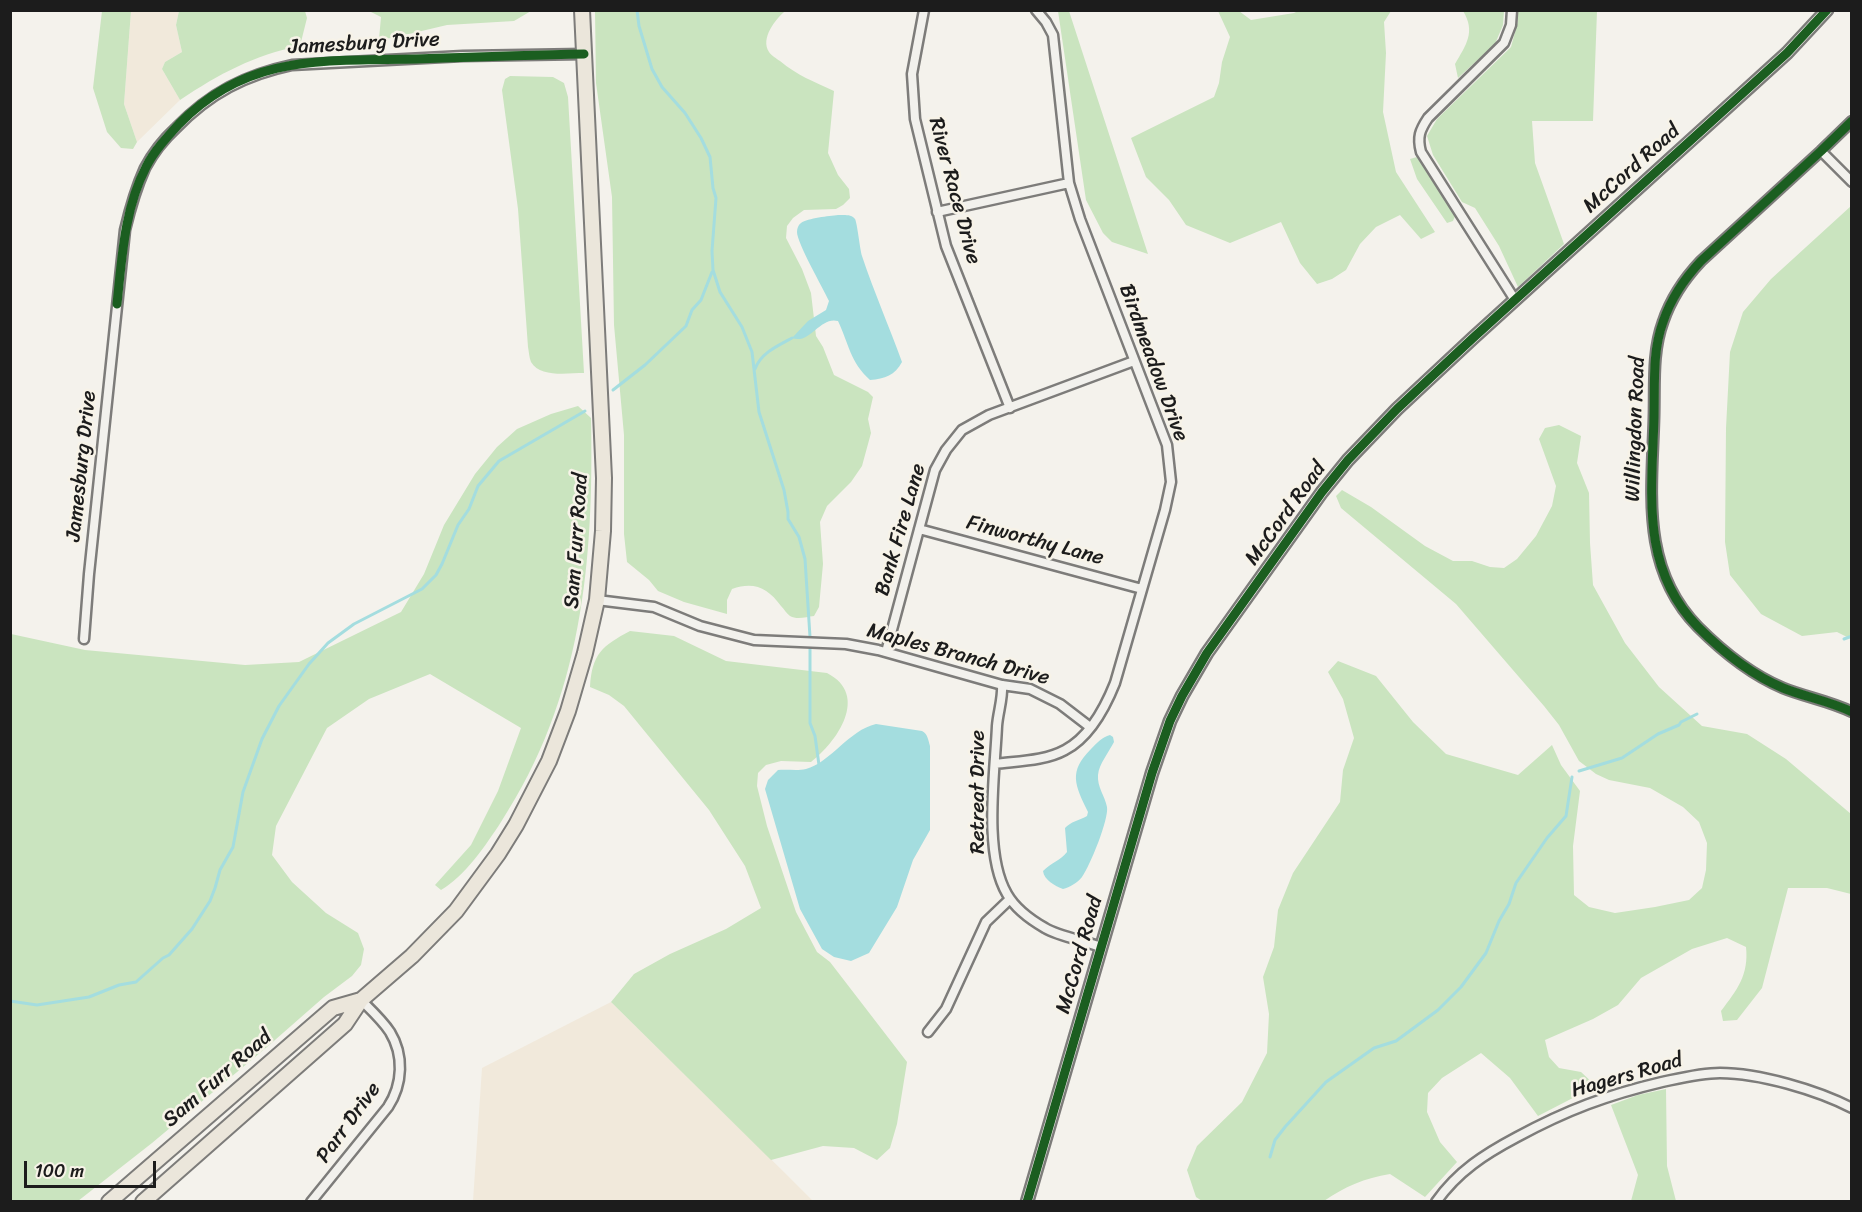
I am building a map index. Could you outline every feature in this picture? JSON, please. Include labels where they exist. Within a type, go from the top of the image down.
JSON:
[{"type":"main road","name":"Sam Furr Road","points":[[143,1202],[345,1023],[361,1000],[412,956],[456,911],[516,825],[549,761],[568,711],[578,681],[597,600],[603,531],[604,478],[582,10]]},
{"type":"main road","name":"Sam Furr Road","points":[[109,1202],[333,1008],[361,1000]]},
{"type":"street","name":"River Race Drive","points":[[924,10],[912,74],[915,119],[946,246],[1010,408]]},
{"type":"street","name":"Birdmeadow Drive","points":[[995,764],[1040,758],[1065,750],[1082,738],[1106,707],[1165,510],[1171,482],[1167,445],[1080,219],[1069,183],[1053,35],[1036,10]]},
{"type":"street","points":[[1512,10],[1511,25],[1504,43],[1428,118],[1419,133],[1419,139],[1421,152],[1515,300]]},
{"type":"street","name":"McCord Road","points":[[1027,1202],[1164,736],[1182,696],[1207,653],[1322,492],[1348,460],[1397,409],[1787,53],[1827,10]]},
{"type":"street","name":"Jamesburg Drive","points":[[84,639],[88,574],[125,230],[133,200],[146,167],[166,138],[191,112],[226,88],[266,70],[292,65],[463,56],[584,54]]},
{"type":"street","name":"Willingdon Road","points":[[1851,121],[1701,261],[1681,284],[1668,308],[1662,324],[1656,356],[1652,524],[1657,555],[1669,586],[1698,627],[1729,654],[1781,688],[1851,712]]},
{"type":"street","points":[[1821,151],[1851,182]]},
{"type":"street","points":[[937,212],[1069,183]]},
{"type":"street","name":"Bank Fire Lane","points":[[886,652],[935,470],[946,450],[962,430],[988,415],[1134,361]]},
{"type":"street","name":"Finworthy Lane","points":[[919,529],[1142,589]]},
{"type":"street","name":"Maples Branch Drive","points":[[597,600],[654,607],[700,626],[754,640],[860,645],[1002,685],[1030,690],[1060,704],[1090,727]]},
{"type":"street","name":"Retreat Drive","points":[[1002,685],[1003,695],[997,718],[995,764],[994,851],[999,875],[1007,895],[1023,912],[1047,929],[1101,947]]},
{"type":"street","points":[[928,1032],[946,1009],[986,922],[1010,898]]},
{"type":"street","name":"Parr Drive","points":[[311,1202],[388,1107],[397,1089],[400,1066],[394,1040],[381,1021],[361,1000]]},
{"type":"street","name":"Hagers Road","points":[[1436,1202],[1459,1174],[1497,1148],[1576,1107],[1645,1086],[1691,1076],[1737,1073],[1778,1081],[1851,1108]]},
{"type":"shaded area","points":[[131,11],[179,11],[176,25],[182,52],[165,62],[162,69],[180,100],[137,142],[124,104]]},
{"type":"shaded area","points":[[611,1002],[813,1201],[473,1201],[482,1068]]},
{"type":"green space","points":[[102,11],[131,11],[124,104],[137,142],[133,149],[121,148],[107,132],[93,88]]},
{"type":"green space","points":[[179,11],[305,11],[307,18],[300,46],[252,60],[180,100],[162,69],[165,62],[182,52],[176,25]]},
{"type":"green space","points":[[369,11],[531,11],[514,21],[447,25],[379,39],[381,17]]},
{"type":"green space","points":[[595,11],[785,11],[777,19],[768,35],[766,41],[769,52],[799,74],[834,91],[828,153],[838,175],[849,189],[850,198],[836,209],[804,210],[787,226],[786,238],[811,293],[816,336],[834,375],[868,392],[873,397],[868,419],[871,433],[862,466],[851,482],[827,506],[820,522],[823,564],[819,607],[814,616],[799,618],[790,616],[771,595],[754,586],[732,589],[727,600],[727,614],[684,602],[658,591],[649,580],[627,562],[624,534],[624,435],[614,325],[612,197],[596,83]]},
{"type":"green space","points":[[1058,11],[1069,11],[1148,254],[1112,242],[1103,233],[1086,200]]},
{"type":"green space","points":[[1218,11],[1239,11],[1251,20],[1298,11],[1391,11],[1384,22],[1386,53],[1383,112],[1396,172],[1435,232],[1421,239],[1400,215],[1376,227],[1360,244],[1346,270],[1332,279],[1317,284],[1300,263],[1281,222],[1230,243],[1186,225],[1169,200],[1146,177],[1131,138],[1214,97],[1230,37]]},
{"type":"green space","points":[[1463,11],[1504,11],[1503,25],[1495,44],[1458,78],[1455,64],[1466,44],[1469,32],[1469,25]]},
{"type":"green space","points":[[1518,11],[1597,11],[1593,121],[1532,121],[1535,163],[1564,244],[1518,287],[1499,246],[1475,208],[1462,202],[1433,155],[1427,136],[1437,119],[1511,47],[1518,21]]},
{"type":"green space","points":[[510,76],[553,77],[564,83],[568,97],[584,373],[548,373],[535,367],[530,358],[518,209],[502,90],[505,79]]},
{"type":"green space","points":[[1417,157],[1455,216],[1453,221],[1447,223],[1417,179],[1410,159]]},
{"type":"green space","points":[[1851,206],[1851,639],[1837,632],[1802,636],[1761,614],[1730,575],[1725,542],[1726,428],[1730,352],[1743,312],[1771,279]]},
{"type":"green space","points":[[578,406],[591,418],[591,472],[590,524],[578,628],[566,678],[550,727],[528,775],[489,840],[467,868],[450,884],[441,890],[435,885],[471,845],[498,791],[521,728],[430,674],[369,699],[327,728],[276,826],[272,855],[292,882],[326,913],[358,933],[364,949],[361,965],[352,976],[324,997],[152,1143],[78,1201],[11,1201],[11,634],[85,650],[245,665],[299,662],[401,612],[424,574],[444,525],[475,474],[497,447],[517,429],[551,414]]},
{"type":"green space","points":[[1559,425],[1581,436],[1577,463],[1589,493],[1593,585],[1625,643],[1659,687],[1702,726],[1747,734],[1786,759],[1851,814],[1851,894],[1827,888],[1788,888],[1762,988],[1737,1020],[1723,1021],[1721,1011],[1741,982],[1746,966],[1746,947],[1727,938],[1692,949],[1641,978],[1618,1005],[1593,1019],[1545,1040],[1549,1057],[1559,1068],[1581,1072],[1596,1086],[1538,1116],[1510,1078],[1481,1053],[1442,1078],[1428,1093],[1427,1112],[1440,1142],[1457,1162],[1425,1197],[1390,1174],[1355,1184],[1324,1201],[1202,1201],[1196,1197],[1187,1170],[1197,1146],[1242,1102],[1267,1053],[1269,1014],[1263,977],[1274,947],[1278,910],[1293,873],[1340,802],[1343,770],[1354,738],[1343,699],[1328,672],[1338,661],[1376,676],[1413,722],[1446,754],[1518,775],[1552,745],[1561,765],[1580,791],[1573,846],[1574,895],[1589,907],[1615,913],[1655,907],[1689,900],[1702,888],[1706,870],[1707,843],[1699,822],[1683,807],[1650,788],[1609,780],[1596,774],[1579,761],[1559,725],[1456,604],[1341,508],[1336,496],[1342,490],[1371,507],[1425,546],[1453,561],[1472,561],[1490,567],[1504,568],[1517,559],[1536,536],[1552,506],[1556,486],[1539,439],[1545,428]]},
{"type":"green space","points":[[630,631],[674,636],[726,661],[827,673],[840,682],[846,693],[848,706],[845,718],[831,743],[811,762],[781,761],[766,765],[758,773],[757,786],[767,826],[796,912],[817,952],[830,962],[907,1062],[897,1124],[890,1148],[877,1160],[854,1148],[823,1146],[771,1160],[611,1002],[634,974],[670,954],[726,929],[761,908],[745,866],[709,810],[624,706],[609,695],[590,687],[593,666],[600,652],[612,641]]},
{"type":"green space","points":[[1666,1089],[1667,1166],[1676,1201],[1631,1201],[1638,1175],[1611,1105],[1638,1095]]},
{"type":"water","points":[[838,215],[855,219],[862,256],[902,362],[893,373],[880,379],[870,380],[863,373],[838,321],[826,323],[804,338],[792,338],[808,321],[826,310],[829,301],[801,246],[798,227],[808,220]]},
{"type":"water","points":[[876,724],[922,731],[927,735],[930,746],[930,830],[913,860],[897,907],[869,953],[851,961],[834,957],[822,949],[800,909],[765,789],[768,780],[778,770],[803,770],[815,766],[857,733]]},
{"type":"water","points":[[1110,735],[1114,742],[1102,762],[1098,775],[1107,807],[1102,832],[1082,877],[1063,889],[1048,880],[1043,871],[1067,852],[1065,828],[1087,816],[1088,812],[1077,786],[1077,772],[1079,765],[1091,749]]},
{"type":"waterway","points":[[637,10],[639,26],[652,69],[662,87],[685,113],[710,157],[716,198],[713,270],[720,292],[742,327],[752,352],[759,412],[784,490],[788,519],[799,537],[805,559],[810,637]]},
{"type":"waterway","points":[[613,390],[645,365],[686,326],[692,310],[701,300],[712,272]]},
{"type":"waterway","points":[[755,369],[765,354],[792,338]]},
{"type":"waterway","points":[[10,1001],[37,1005],[89,997],[119,985],[136,982],[169,955],[192,929],[210,901],[220,870],[233,847],[243,792],[262,739],[279,706],[309,664],[328,643],[354,624],[422,589],[436,575],[478,486],[499,461],[585,411]]},
{"type":"waterway","points":[[1844,639],[1852,636]]},
{"type":"waterway","points":[[810,649],[810,723],[815,736],[819,765]]},
{"type":"waterway","points":[[1579,771],[1622,758],[1658,734],[1697,714]]},
{"type":"waterway","points":[[1270,1157],[1275,1140],[1326,1082],[1374,1048],[1396,1041],[1438,1010],[1461,987],[1486,953],[1499,921],[1509,904],[1516,883],[1547,838],[1566,816],[1572,777]]},
{"type":"cycle path","points":[[1027,1202],[1152,773],[1170,721],[1207,653],[1322,492],[1348,460],[1397,409],[1787,53],[1827,10]]},
{"type":"cycle path","points":[[117,304],[128,217],[146,167],[165,139],[179,124],[205,101],[232,84],[260,73],[319,62],[584,54]]},
{"type":"cycle path","points":[[1852,121],[1701,261],[1674,297],[1666,313],[1657,345],[1652,473],[1652,501],[1658,554],[1666,580],[1679,604],[1698,627],[1727,653],[1760,676],[1783,688],[1852,712]]}]
